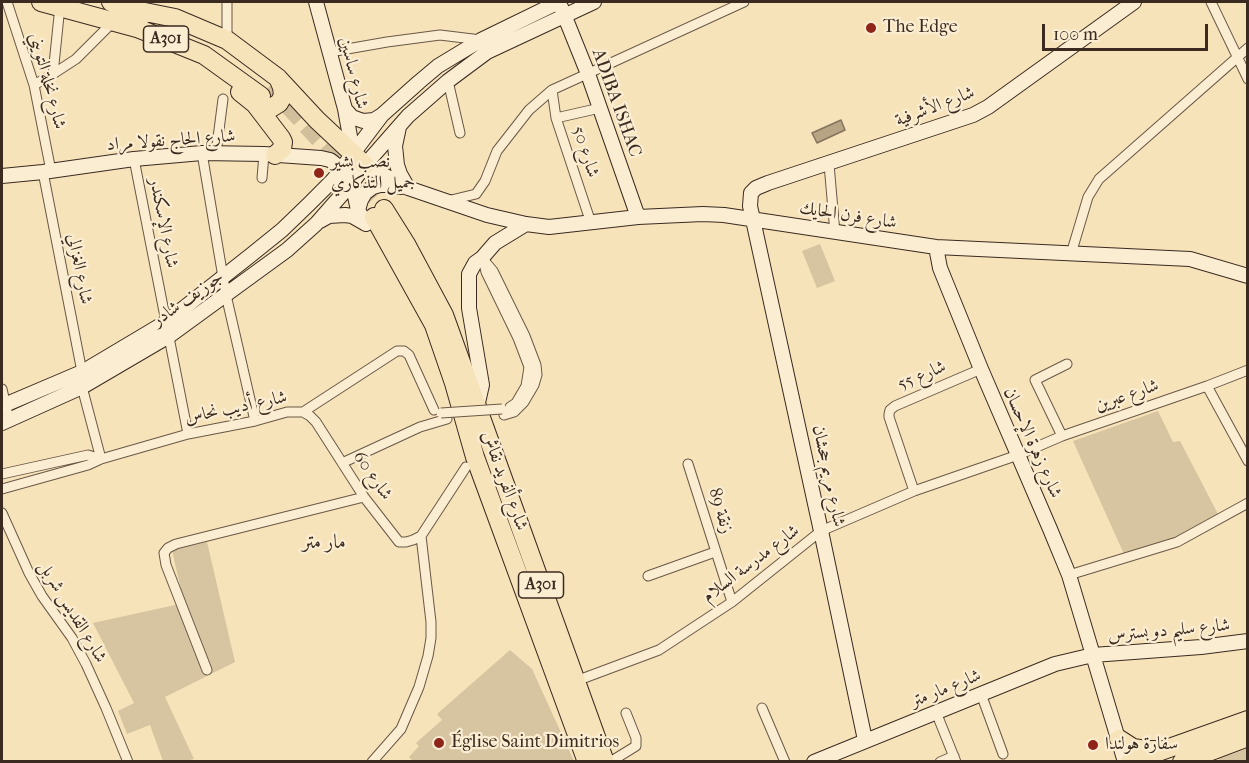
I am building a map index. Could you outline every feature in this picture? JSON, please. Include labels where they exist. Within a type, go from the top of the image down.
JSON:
[{"type":"highway","name":"A301","points":[[41,2],[114,21],[127,9]]},
{"type":"highway","points":[[127,9],[175,18],[228,40],[266,91],[276,129],[283,142],[281,151],[270,154]]},
{"type":"highway","points":[[127,9],[224,79],[266,91],[317,120],[359,159]]},
{"type":"highway","name":"شارع ألفريد نقاش","points":[[370,215],[434,325],[454,383],[475,457],[587,762]]},
{"type":"highway","name":"شارع ألفريد نقاش","points":[[370,215],[406,244],[444,315],[605,762]]},
{"type":"highway","points":[[1119,739],[1128,746],[1138,749],[1177,755],[1248,720]]},
{"type":"highway","points":[[1130,762],[1177,755],[1248,737]]},
{"type":"street","name":"شارع نخلة التويني","points":[[7,2],[34,85],[47,171]]},
{"type":"street","points":[[227,2],[228,40]]},
{"type":"street","name":"شارع ساسين","points":[[316,2],[359,159]]},
{"type":"street","points":[[345,109],[352,117],[363,121],[374,120],[438,66],[481,40],[559,2]]},
{"type":"street","name":"ADIBA ISHAC","points":[[559,2],[588,74],[638,217]]},
{"type":"street","points":[[359,159],[399,126],[423,101],[487,52],[594,2]]},
{"type":"street","points":[[445,201],[476,194],[485,181],[497,151],[529,110],[552,90],[744,2]]},
{"type":"street","name":"شارع الأشرفية","points":[[753,219],[750,199],[751,193],[756,188],[973,116],[1134,2]]},
{"type":"street","points":[[1211,2],[1248,79]]},
{"type":"street","points":[[54,74],[60,6]]},
{"type":"street","points":[[34,85],[76,59],[114,21]]},
{"type":"street","points":[[330,52],[440,35],[481,40]]},
{"type":"street","points":[[1071,254],[1088,197],[1099,178],[1248,48]]},
{"type":"street","points":[[448,81],[460,133]]},
{"type":"street","name":"شارع 50","points":[[552,90],[556,117],[591,223]]},
{"type":"street","points":[[216,153],[223,99]]},
{"type":"street","points":[[556,117],[600,108]]},
{"type":"street","points":[[359,159],[382,115]]},
{"type":"street","points":[[399,126],[395,146],[397,165],[408,188]]},
{"type":"street","points":[[202,153],[226,295],[255,421]]},
{"type":"street","name":"شارع الحاج نقولا مراد","points":[[2,176],[134,159],[202,153],[325,158],[330,160],[337,175]]},
{"type":"street","points":[[262,178],[270,154]]},
{"type":"street","name":"شارع الإسكندر","points":[[134,159],[188,434]]},
{"type":"street","points":[[359,159],[408,188]]},
{"type":"street","name":"جوزيف شادر","points":[[3,405],[82,372],[166,322],[282,230],[337,175],[359,159]]},
{"type":"street","name":"جوزيف شادر","points":[[5,421],[82,387],[169,336],[287,250],[316,224],[352,183],[359,159]]},
{"type":"street","points":[[829,164],[835,233]]},
{"type":"street","name":"شارع الغزالي","points":[[47,171],[82,372]]},
{"type":"street","points":[[337,175],[352,183],[370,215]]},
{"type":"street","points":[[370,215],[362,197],[373,187],[385,185],[408,188]]},
{"type":"street","name":"شارع فرن الحايك","points":[[408,188],[487,215],[549,227],[638,217],[724,215],[936,247],[1190,259],[1248,276]]},
{"type":"street","points":[[316,224],[329,216],[370,215]]},
{"type":"street","points":[[487,215],[494,229],[495,243]]},
{"type":"street","name":"شارع مريم جحشان","points":[[753,219],[865,740]]},
{"type":"street","points":[[477,407],[482,385],[469,308],[469,274],[475,263],[495,243],[526,224]]},
{"type":"street","name":"شارع زهرة الإحسان","points":[[936,247],[940,268],[1069,575],[1125,762]]},
{"type":"street","points":[[342,463],[433,422],[441,414],[503,412],[516,403],[526,387],[529,367],[518,338],[486,272],[482,258]]},
{"type":"street","name":"شارع أديب نحاس","points":[[2,489],[188,434],[255,421],[287,412],[303,412],[400,350],[409,356],[441,414]]},
{"type":"street","points":[[1062,436],[1035,381],[1067,364]]},
{"type":"street","name":"شارع 55","points":[[914,491],[889,417],[890,410],[903,402],[981,369]]},
{"type":"street","name":"شارع عبرين","points":[[1018,455],[1062,436],[1248,370]]},
{"type":"street","points":[[1207,386],[1248,461]]},
{"type":"street","points":[[82,387],[101,459]]},
{"type":"street","points":[[2,389],[5,421]]},
{"type":"street","name":"شارع 60","points":[[303,412],[316,422],[364,497],[399,542],[406,542],[421,536]]},
{"type":"street","name":"شارع أديب نحاس","points":[[2,474],[88,455],[101,459]]},
{"type":"street","name":"شارع مدرسة السلام","points":[[576,681],[658,650],[732,602],[821,531],[914,491],[1018,455]]},
{"type":"street","name":"زنقة 89","points":[[688,464],[732,602]]},
{"type":"street","points":[[372,762],[400,729],[419,687],[431,638],[421,536],[466,467]]},
{"type":"street","points":[[207,670],[166,565],[164,553],[168,548],[176,544],[364,497]]},
{"type":"street","points":[[1069,575],[1177,542],[1248,503]]},
{"type":"street","name":"شارع القديس شربل","points":[[2,513],[29,573],[81,655],[128,762]]},
{"type":"street","points":[[648,576],[715,552]]},
{"type":"street","name":"شارع سليم دو بسترس","points":[[1093,655],[1248,641]]},
{"type":"street","name":"شارع مار متر","points":[[814,762],[1055,664],[1093,655]]},
{"type":"street","points":[[981,694],[1003,754]]},
{"type":"street","points":[[762,708],[785,762]]},
{"type":"street","points":[[936,712],[955,759],[940,762]]},
{"type":"street","points":[[610,762],[636,746],[636,738],[626,713]]},
{"type":"shaded area","points":[[841,120],[845,130],[817,143],[812,133]]},
{"type":"shaded area","points":[[820,244],[835,281],[817,288],[802,251]]},
{"type":"shaded area","points":[[1158,411],[1173,442],[1180,441],[1218,514],[1175,539],[1124,554],[1073,441]]},
{"type":"shaded area","points":[[207,542],[235,662],[165,697],[194,759],[163,761],[150,725],[127,734],[118,711],[134,703],[93,623],[184,603],[172,550]]},
{"type":"shaded area","points":[[510,650],[532,669],[574,761],[413,761],[409,757],[419,746],[416,743],[442,720],[437,714]]},
{"type":"shaded area","points":[[1247,747],[1247,761],[1220,761],[1218,757]]},
{"type":"tunnel","points":[[270,86],[384,209]]},
{"type":"place","name":"The Edge","points":[[871,28]]},
{"type":"place","name":"نصب بشير جميل التذكاري","points":[[319,173]]},
{"type":"place","name":"Église Saint Dimitrios","points":[[439,743]]},
{"type":"place","name":"سفارة هولندا","points":[[1093,745]]},
{"type":"district","name":"مار متر","points":[[324,543]]}]
